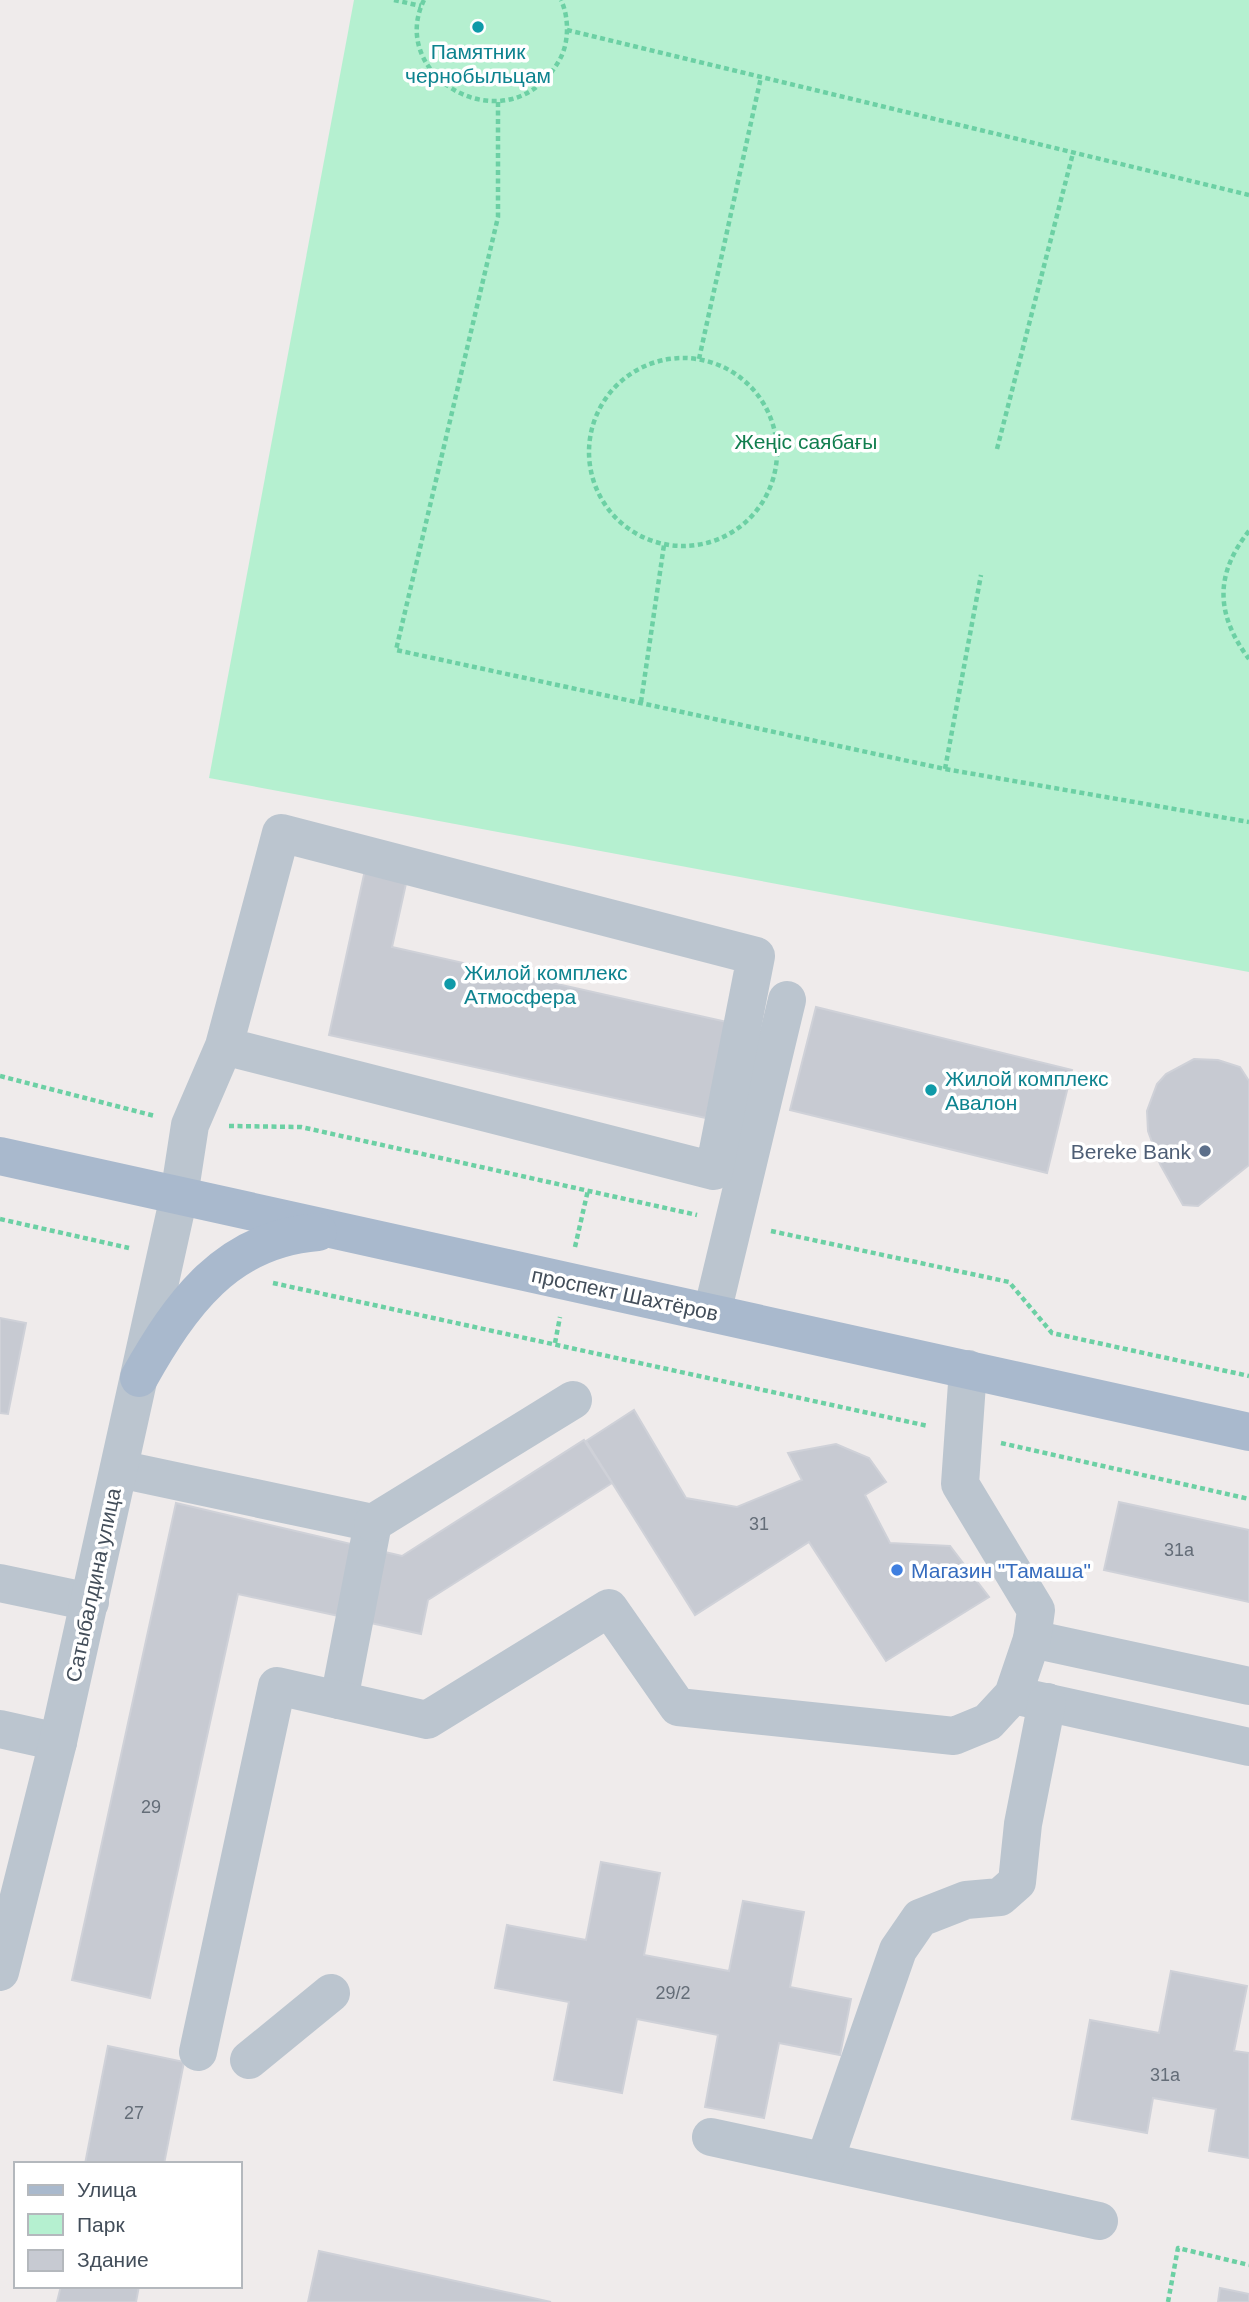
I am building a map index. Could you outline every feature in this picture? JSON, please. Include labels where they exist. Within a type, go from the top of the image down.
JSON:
[{"type":"main road","name":"проспект Шахтёров","points":[[0,1156],[1249,1432]]},
{"type":"main road","points":[[139,1378],[172,1321],[221,1269],[248,1250],[269,1243],[299,1234],[338,1231]]},
{"type":"street","name":"Сатыбалдина улица","points":[[0,1972],[90,1602],[178,1196],[190,1125],[224,1046],[281,833],[756,956],[714,1171],[224,1046]]},
{"type":"street","points":[[712,1313],[787,1000]]},
{"type":"street","points":[[825,2160],[898,1950],[920,1918],[966,1900],[1000,1897],[1017,1882],[1036,1610],[960,1484],[968,1369]]},
{"type":"street","points":[[119,1469],[373,1523],[573,1400]]},
{"type":"street","points":[[339,1700],[373,1523]]},
{"type":"street","points":[[0,1583],[90,1602]]},
{"type":"street","points":[[198,2052],[277,1686],[427,1720],[609,1608],[678,1707],[954,1735],[988,1722],[1030,1699],[1249,1747]]},
{"type":"street","points":[[1032,1639],[1249,1686]]},
{"type":"street","points":[[0,1729],[58,1742]]},
{"type":"street","points":[[249,2060],[331,1993]]},
{"type":"street","points":[[711,2137],[1099,2221]]},
{"type":"path","points":[[394,0],[422,3],[422,53],[434,74],[452,90],[474,100],[498,102],[519,97],[538,87],[554,71],[564,52],[567,30],[561,0]]},
{"type":"path","points":[[567,30],[1249,195]]},
{"type":"path","points":[[699,359],[761,77]]},
{"type":"path","points":[[498,102],[498,217],[396,650],[945,769],[1249,822]]},
{"type":"path","points":[[997,450],[1073,153]]},
{"type":"path","points":[[667,358],[699,359],[727,369],[757,395],[768,412],[777,440],[776,470],[766,498],[747,522],[723,538],[694,546],[664,545],[634,533],[609,512],[593,483],[587,451],[593,419],[610,390],[635,369],[667,358]]},
{"type":"path","points":[[1249,531],[1234,549],[1224,577],[1223,607],[1232,635],[1249,659]]},
{"type":"path","points":[[641,702],[664,545]]},
{"type":"path","points":[[945,769],[981,575]]},
{"type":"path","points":[[0,1076],[190,1125],[301,1128],[1009,1282],[1052,1333],[1249,1376]]},
{"type":"path","points":[[0,1219],[132,1248]]},
{"type":"path","points":[[221,1269],[345,1301],[555,1343],[1249,1499]]},
{"type":"path","points":[[1168,2302],[1178,2248],[1249,2265]]},
{"type":"green space","name":"Жеңіс саябағы","points":[[354,0],[1249,0],[1249,972],[209,778]]},
{"type":"building","name":"Жилой комплекс Атмосфера","points":[[365,870],[407,879],[392,947],[727,1022],[706,1118],[329,1035]]},
{"type":"building","name":"Жилой комплекс Авалон","points":[[816,1007],[1072,1070],[1047,1173],[790,1110]]},
{"type":"building","points":[[1194,1059],[1218,1060],[1240,1067],[1249,1081],[1249,1165],[1198,1206],[1183,1205],[1160,1164],[1148,1131],[1147,1111],[1157,1084],[1166,1074]]},
{"type":"building","points":[[0,1318],[26,1323],[8,1414],[0,1413]]},
{"type":"building","points":[[634,1410],[686,1498],[737,1507],[802,1480],[788,1453],[836,1444],[869,1458],[886,1482],[865,1495],[890,1543],[950,1546],[989,1597],[886,1661],[809,1542],[695,1615],[586,1441]]},
{"type":"building","points":[[584,1440],[612,1483],[428,1600],[421,1634],[238,1594],[150,1998],[72,1980],[176,1503],[402,1556]]},
{"type":"building","points":[[1119,1502],[1249,1530],[1249,1602],[1104,1570]]},
{"type":"building","points":[[601,1862],[660,1873],[644,1955],[729,1971],[743,1901],[804,1912],[790,1987],[851,1999],[840,2055],[779,2043],[764,2118],[705,2107],[718,2035],[637,2019],[622,2093],[554,2080],[569,2002],[495,1988],[507,1925],[586,1940]]},
{"type":"building","points":[[1171,1971],[1247,1986],[1234,2051],[1249,2053],[1249,2158],[1209,2151],[1216,2109],[1153,2098],[1147,2133],[1072,2119],[1090,2020],[1159,2033]]},
{"type":"building","points":[[108,2046],[184,2062],[164,2162],[85,2162]]},
{"type":"building","points":[[319,2251],[551,2302],[308,2302]]},
{"type":"building","points":[[60,2288],[139,2288],[136,2302],[57,2302]]},
{"type":"building","points":[[1220,2288],[1249,2294],[1249,2302],[1218,2302]]},
{"type":"place","name":"Памятник чернобыльцам","points":[[478,27]]},
{"type":"place","name":"Жилой комплекс Атмосфера","points":[[450,984]]},
{"type":"place","name":"Жилой комплекс Авалон","points":[[931,1090]]},
{"type":"place","name":"Bereke Bank","points":[[1205,1151]]},
{"type":"place","name":"Магазин \"Тамаша\"","points":[[897,1570]]}]
